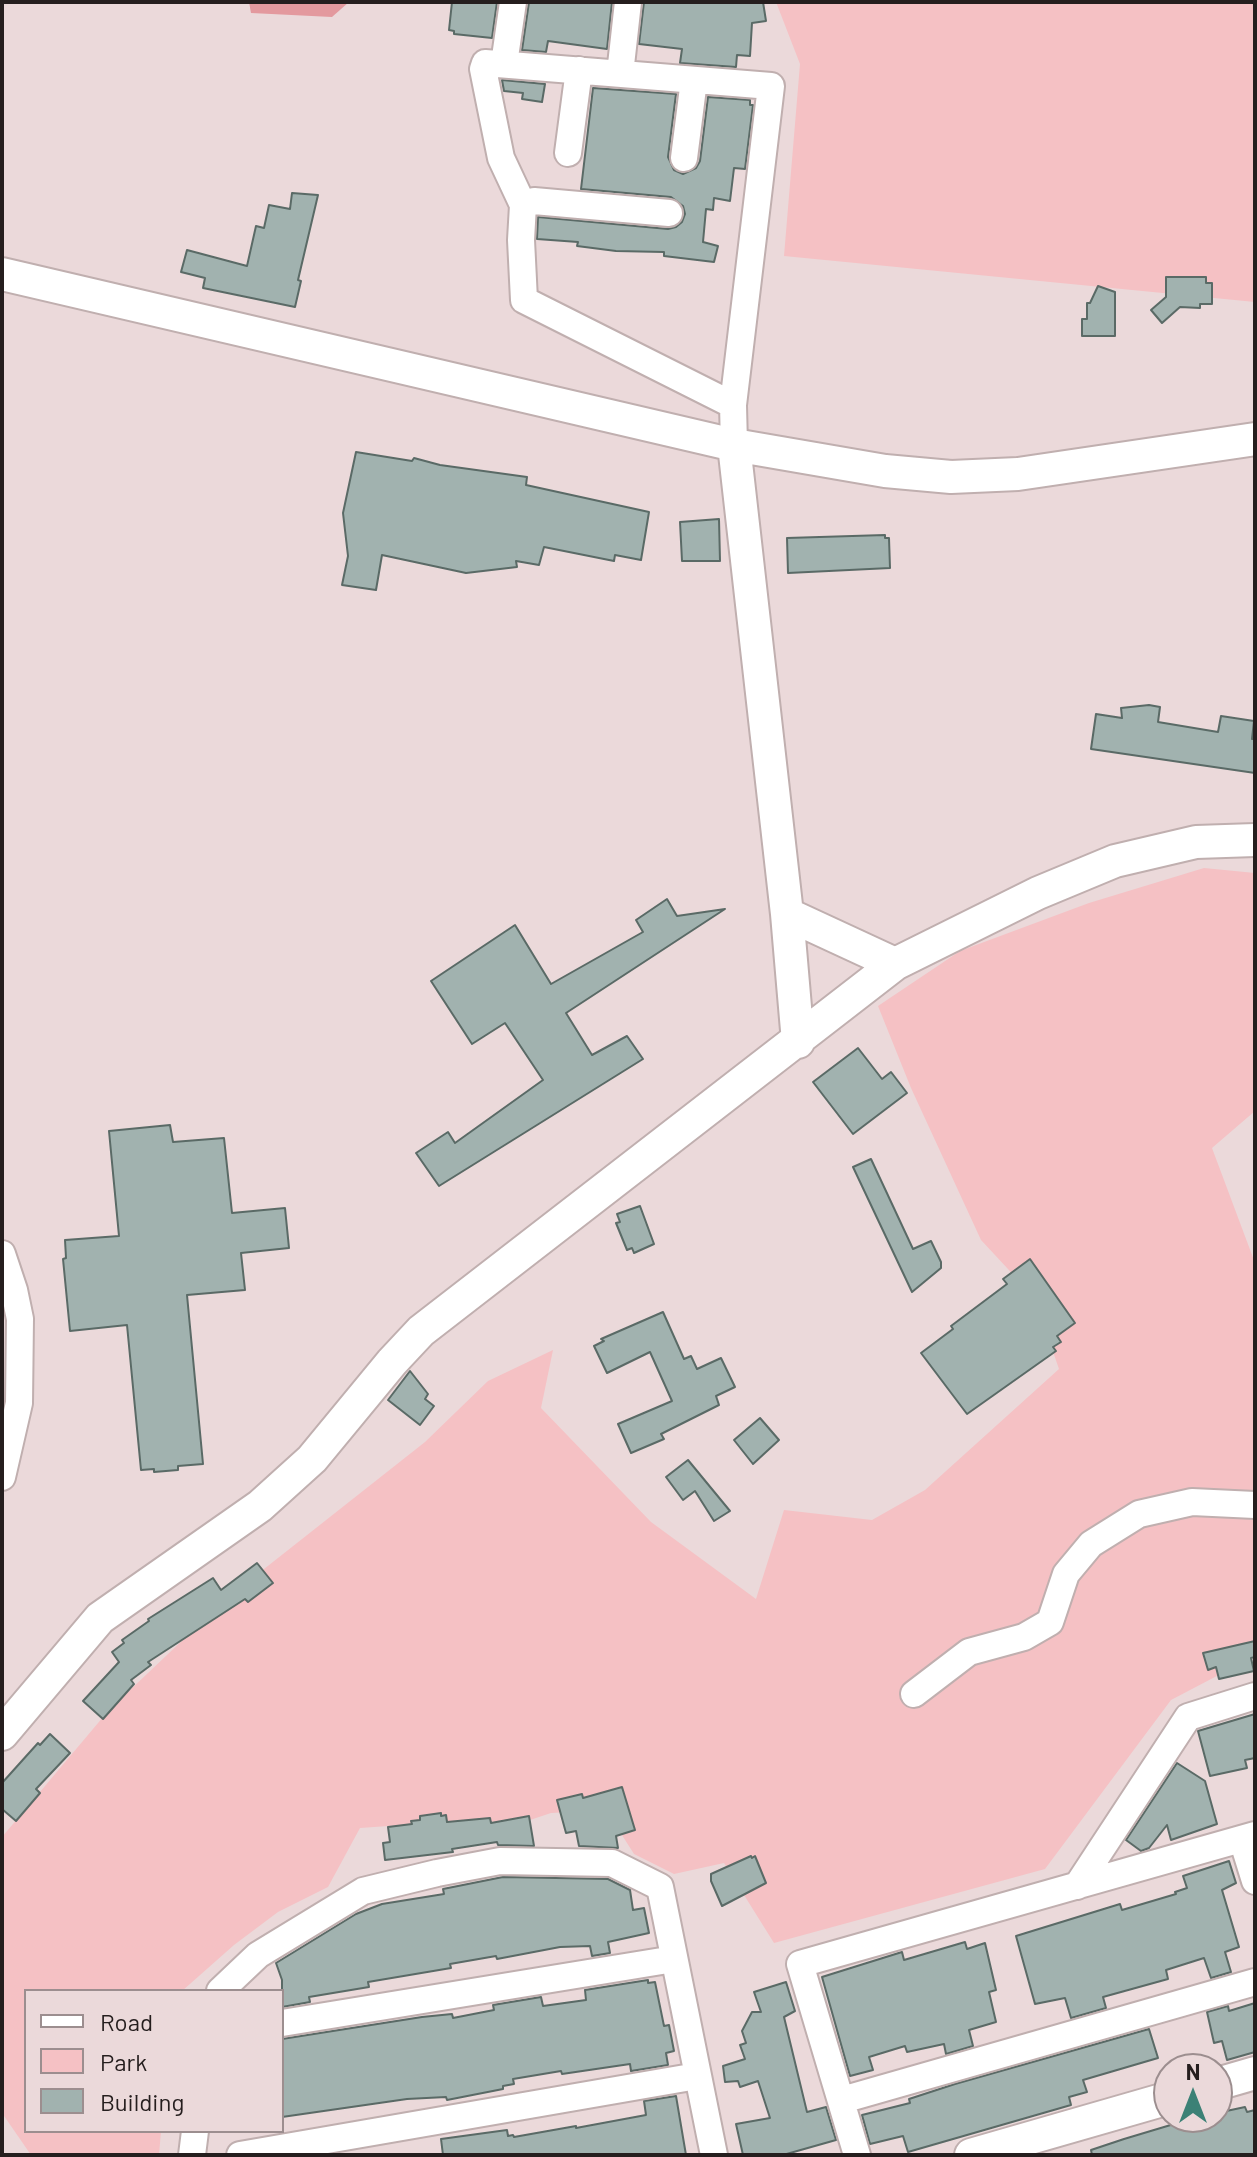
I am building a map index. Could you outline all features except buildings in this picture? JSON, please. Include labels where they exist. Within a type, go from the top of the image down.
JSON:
[{"type":"street","points":[[504,64],[513,2]]},
{"type":"street","points":[[620,74],[628,2]]},
{"type":"street","points":[[733,405],[524,300],[523,205],[501,158],[483,69],[485,63],[771,86],[733,405],[734,445],[787,914],[798,1042]]},
{"type":"street","points":[[568,153],[579,70]]},
{"type":"street","points":[[684,158],[694,80]]},
{"type":"street","points":[[523,205],[534,201],[669,213]]},
{"type":"street","points":[[2,274],[734,445],[885,471],[951,477],[1018,474],[1255,439]]},
{"type":"street","points":[[2,1734],[100,1618],[260,1506],[312,1459],[421,1331],[895,964],[1038,893],[1115,861],[1196,842],[1255,840]]},
{"type":"street","points":[[787,914],[895,964]]},
{"type":"street","points":[[2,1254],[20,1319],[19,1403],[6,1440],[2,1477]]},
{"type":"street","points":[[914,1694],[969,1652],[1024,1637],[1050,1622],[1066,1574],[1091,1544],[1139,1514],[1192,1502],[1255,1505]]},
{"type":"street","points":[[1077,1886],[1188,1717],[1255,1696]]},
{"type":"street","points":[[857,2155],[800,1964],[1249,1837],[1255,1881]]},
{"type":"street","points":[[222,1989],[258,1955],[363,1891],[500,1861],[612,1863],[660,1887],[714,2155]]},
{"type":"street","points":[[284,2023],[674,1959]]},
{"type":"street","points":[[842,2100],[1255,1982]]},
{"type":"street","points":[[1233,2079],[1255,2073]]},
{"type":"street","points":[[240,2155],[697,2076]]},
{"type":"street","points":[[971,2155],[1153,2103]]},
{"type":"street","points":[[192,2155],[195,2133]]},
{"type":"green space","points":[[776,2],[1255,2],[1255,302],[784,256],[800,64]]},
{"type":"green space","points":[[1204,868],[1255,873],[1255,1111],[1212,1148],[1255,1263],[1255,1656],[1171,1700],[1045,1869],[774,1943],[724,1863],[674,1874],[634,1854],[606,1810],[551,1813],[518,1824],[473,1820],[360,1828],[328,1887],[278,1912],[234,1945],[184,1989],[24,1989],[24,2133],[161,2133],[159,2155],[31,2155],[2,2113],[2,1837],[109,1710],[226,1599],[425,1442],[488,1381],[553,1350],[541,1408],[651,1522],[756,1599],[784,1510],[872,1520],[925,1490],[1059,1369],[1034,1297],[981,1240],[911,1088],[878,1006],[960,951],[1089,903]]},
{"type":"shaded area","points":[[249,2],[349,2],[332,17],[251,13]]}]
